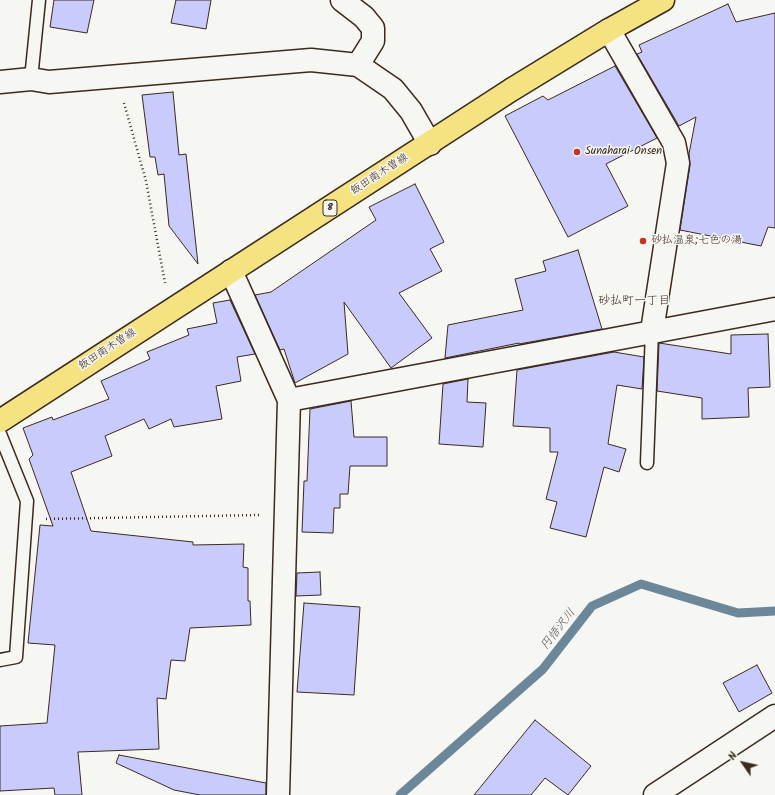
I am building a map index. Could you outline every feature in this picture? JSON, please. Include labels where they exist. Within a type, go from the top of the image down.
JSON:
[{"type":"main road","name":"飯田南木曽線","points":[[0,421],[171,309],[430,144],[511,90],[609,30],[663,0]]},
{"type":"street","points":[[342,0],[364,17],[373,28],[373,41],[358,66]]},
{"type":"street","points":[[609,30],[674,142],[678,163],[652,331]]},
{"type":"street","points":[[0,82],[31,79],[49,82],[311,60],[358,66],[393,89],[411,110],[430,144]]},
{"type":"street","points":[[231,271],[289,400],[287,515],[278,795]]},
{"type":"street","points":[[289,400],[775,309]]},
{"type":"street","points":[[656,795],[775,716]]},
{"type":"lane","points":[[31,79],[38,0]]},
{"type":"lane","points":[[647,463],[652,331]]},
{"type":"lane","points":[[0,434],[27,501],[16,657],[0,660]]},
{"type":"path","points":[[118,77],[146,180],[171,309]]},
{"type":"path","points":[[26,519],[287,515]]},
{"type":"building","points":[[54,0],[94,0],[87,33],[50,27]]},
{"type":"building","points":[[176,0],[211,0],[206,29],[171,23]]},
{"type":"building","points":[[728,4],[736,22],[775,13],[775,228],[768,227],[761,246],[680,230],[690,165],[689,154],[696,117],[679,126],[637,54],[642,52],[639,45]]},
{"type":"building","name":"Sunaharai Onsen","points":[[615,66],[657,138],[606,164],[628,206],[568,237],[505,116],[543,96],[548,100]]},
{"type":"building","points":[[173,92],[179,155],[186,154],[198,264],[169,226],[164,174],[158,175],[155,157],[150,157],[142,95]]},
{"type":"building","points":[[415,184],[444,242],[430,249],[442,271],[399,293],[432,338],[391,368],[344,302],[348,354],[295,383],[284,349],[280,350],[255,295],[271,292],[376,220],[369,207]]},
{"type":"building","points":[[578,250],[602,329],[519,343],[445,358],[448,325],[523,310],[515,279],[546,271],[543,261]]},
{"type":"building","points":[[230,300],[255,354],[237,357],[241,381],[216,386],[222,419],[174,427],[171,419],[149,429],[144,419],[105,436],[112,456],[71,472],[91,531],[193,542],[193,545],[244,544],[243,567],[248,568],[248,601],[250,601],[251,625],[190,628],[185,661],[171,660],[166,699],[157,698],[159,749],[78,752],[82,795],[55,795],[54,788],[0,791],[0,726],[47,723],[55,645],[28,643],[40,525],[53,526],[29,459],[33,455],[23,428],[52,417],[53,420],[109,399],[101,381],[150,359],[147,352],[189,335],[187,329],[217,323],[213,303]]},
{"type":"building","points":[[768,334],[770,387],[748,388],[749,417],[702,419],[702,398],[657,391],[659,343],[731,354],[731,335]]},
{"type":"building","points":[[614,352],[644,357],[642,389],[617,385],[608,444],[626,449],[619,472],[604,467],[586,537],[550,528],[557,502],[546,499],[558,452],[550,452],[550,428],[513,426],[517,370]]},
{"type":"building","points":[[468,379],[467,402],[486,403],[483,447],[439,444],[443,384]]},
{"type":"building","points":[[351,401],[354,437],[387,437],[387,466],[350,466],[348,494],[340,494],[340,508],[334,508],[333,533],[302,532],[304,481],[307,481],[310,409]]},
{"type":"building","points":[[320,572],[321,595],[296,596],[297,573]]},
{"type":"building","points":[[304,603],[360,607],[354,695],[297,692]]},
{"type":"building","points":[[757,665],[772,693],[739,712],[723,683]]},
{"type":"building","points":[[535,720],[591,766],[568,795],[545,778],[531,795],[474,795]]},
{"type":"building","points":[[119,755],[266,783],[266,795],[200,795],[174,790],[116,763]]},
{"type":"waterway","name":"円悟沢川","points":[[400,795],[543,669],[592,606],[641,584],[738,613],[775,611]]},
{"type":"place","name":"Sunaharai Onsen","points":[[577,152]]},
{"type":"place","name":"砂払温泉;七色の湯","points":[[643,241]]},
{"type":"district","name":"砂払町一丁目","points":[[634,302]]}]
